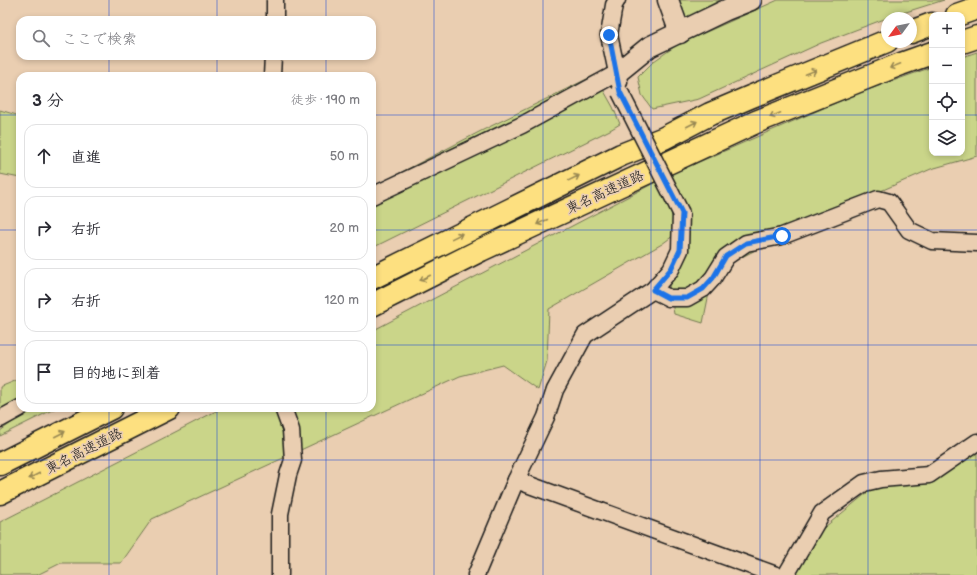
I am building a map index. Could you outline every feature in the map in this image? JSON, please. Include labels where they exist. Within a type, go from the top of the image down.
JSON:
[{"type":"highway","points":[[965,12],[977,8]]},
{"type":"highway","points":[[917,30],[929,25]]},
{"type":"highway","points":[[965,41],[977,37]]},
{"type":"highway","name":"東名高速道路","points":[[376,276],[621,155],[664,138],[710,114],[881,43]]},
{"type":"highway","name":"東名高速道路","points":[[376,303],[481,250],[756,122],[929,54]]},
{"type":"highway","name":"東名高速道路","points":[[0,464],[103,412]]},
{"type":"highway","name":"東名高速道路","points":[[0,493],[161,412]]},
{"type":"street","points":[[274,16],[275,0]]},
{"type":"street","points":[[476,575],[516,480],[546,417],[555,390],[585,335],[653,290],[671,269],[680,250],[682,213],[619,82],[609,35],[614,5],[617,0]]},
{"type":"street","points":[[668,0],[680,33]]},
{"type":"street","points":[[376,194],[522,125],[619,82],[649,47],[751,0]]},
{"type":"street","points":[[272,72],[273,60]]},
{"type":"street","points":[[653,290],[668,298],[687,298],[703,289],[713,278],[726,256],[746,243],[782,236],[878,199],[889,202],[909,230],[932,241],[977,243]]},
{"type":"street","points":[[0,419],[16,410]]},
{"type":"street","points":[[280,575],[280,514],[288,475],[293,460],[291,430],[286,412]]},
{"type":"street","points":[[786,575],[822,513],[864,483],[880,479],[929,475],[977,442]]},
{"type":"street","points":[[516,480],[776,575]]},
{"type":"green space","points":[[672,0],[720,0],[687,18],[677,13]]},
{"type":"green space","points":[[778,0],[944,0],[906,12],[881,12],[881,20],[821,43],[699,99],[652,109],[642,95],[638,77],[654,61],[677,45]]},
{"type":"green space","points":[[977,52],[977,156],[931,169],[819,218],[730,263],[709,293],[703,323],[674,314],[669,285],[677,256],[681,230],[662,244],[549,309],[547,361],[538,390],[503,365],[460,376],[152,519],[121,563],[61,563],[37,575],[0,575],[0,522],[214,412],[376,412],[376,329],[671,174],[856,94],[929,68],[929,156],[965,156],[965,56]]},
{"type":"green space","points":[[595,75],[613,107],[620,124],[376,246],[376,190],[398,174]]},
{"type":"green space","points":[[0,110],[16,115],[16,177],[0,174]]},
{"type":"green space","points":[[16,381],[16,401],[0,411],[0,387]]},
{"type":"green space","points":[[26,412],[48,412],[0,436],[0,431]]},
{"type":"green space","points":[[977,452],[977,575],[782,575],[804,544],[874,487],[955,467]]},
{"type":"route","points":[[609,35],[620,92],[682,213],[680,250],[671,269],[653,290],[668,298],[687,298],[703,289],[713,278],[726,256],[746,243],[782,236]]}]
